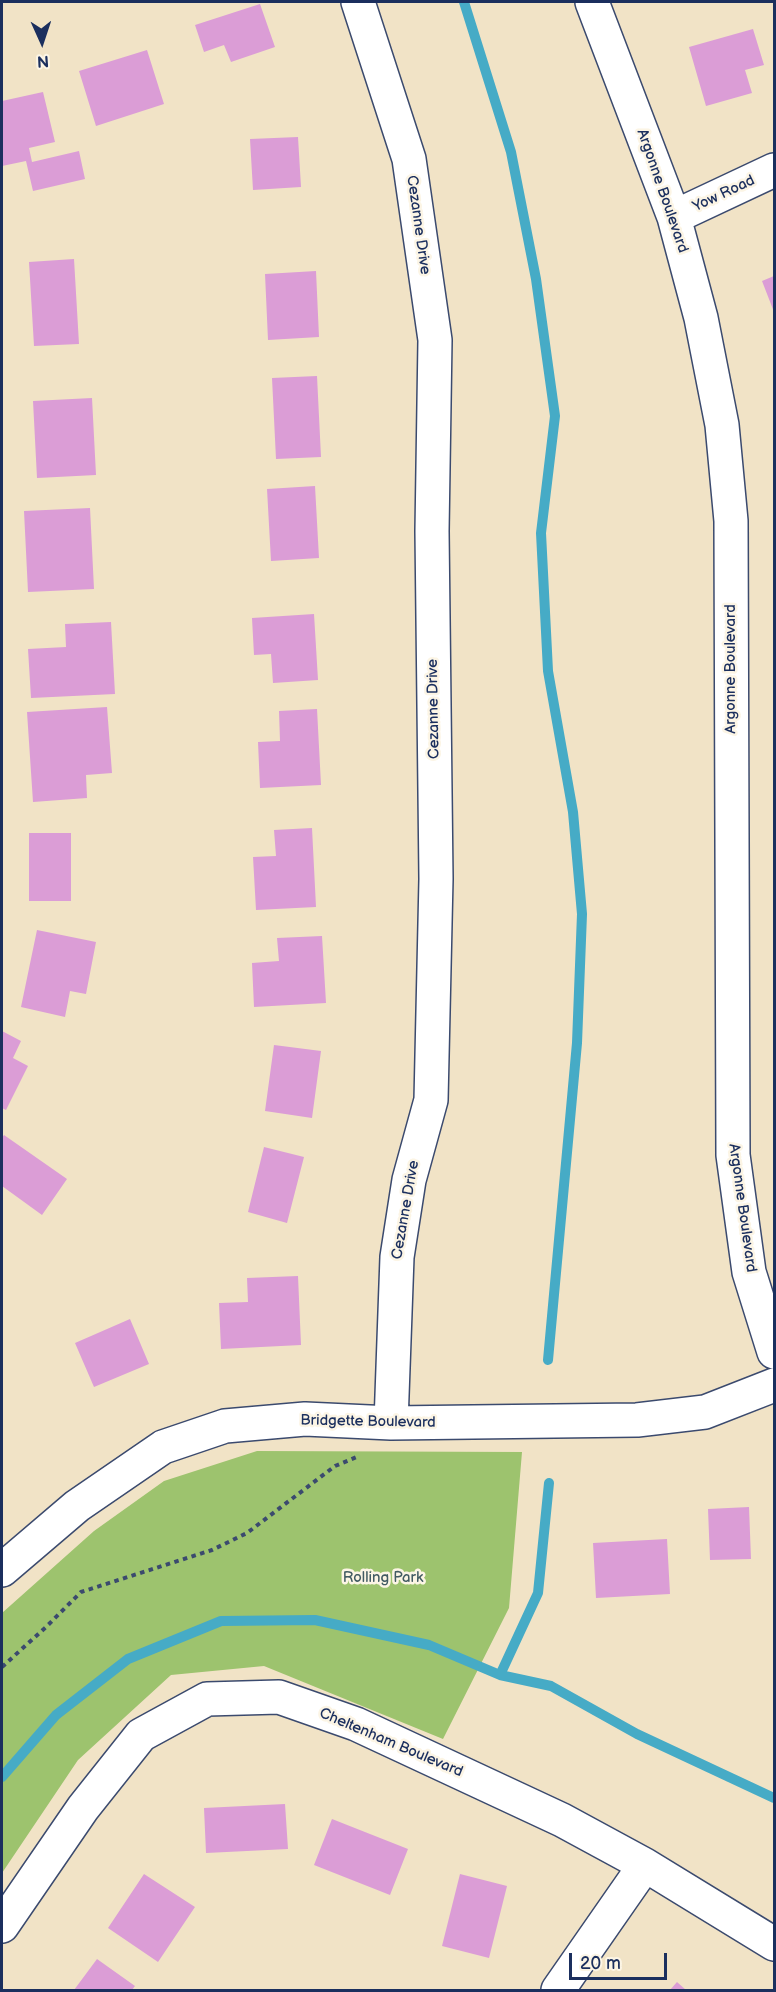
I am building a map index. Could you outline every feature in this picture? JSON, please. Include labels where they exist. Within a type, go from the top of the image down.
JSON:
[{"type":"street","name":"Cezanne Drive","points":[[358,2],[409,159],[435,340],[432,531],[436,879],[431,1100],[409,1180],[397,1257],[391,1423]]},
{"type":"street","name":"Argonne Boulevard","points":[[592,2],[674,218],[700,318],[722,425],[731,521],[733,1155],[749,1272],[774,1352]]},
{"type":"street","name":"Yow Road","points":[[674,218],[774,170]]},
{"type":"street","name":"Bridgette Boulevard","points":[[2,1570],[77,1506],[163,1447],[225,1426],[305,1419],[391,1423],[637,1420],[705,1412],[774,1384]]},
{"type":"street","name":"Cheltenham Boulevard","points":[[2,1926],[83,1808],[141,1735],[207,1699],[279,1697],[356,1724],[562,1820],[645,1865],[774,1944]]},
{"type":"street","points":[[558,1990],[645,1865]]},
{"type":"path","points":[[2,1667],[46,1628],[81,1592],[212,1550],[247,1533],[335,1466],[361,1456]]},
{"type":"green space","name":"Rolling Park","points":[[257,1451],[522,1452],[509,1608],[443,1739],[264,1666],[171,1675],[78,1760],[2,1873],[2,1613],[94,1531],[164,1481]]},
{"type":"building","points":[[260,4],[275,47],[231,62],[224,45],[204,52],[195,25]]},
{"type":"building","points":[[753,29],[764,65],[745,70],[752,93],[706,106],[689,47]]},
{"type":"building","points":[[147,50],[164,104],[96,126],[79,71]]},
{"type":"building","points":[[43,92],[55,142],[29,148],[32,162],[79,151],[85,179],[33,191],[26,161],[2,166],[2,101]]},
{"type":"building","points":[[298,137],[301,187],[253,190],[250,139]]},
{"type":"building","points":[[74,259],[79,344],[34,346],[29,262]]},
{"type":"building","points":[[316,271],[319,337],[268,340],[265,274]]},
{"type":"building","points":[[774,276],[774,312],[762,281]]},
{"type":"building","points":[[317,376],[321,457],[276,459],[272,378]]},
{"type":"building","points":[[92,398],[96,475],[37,478],[33,401]]},
{"type":"building","points":[[315,486],[319,558],[271,561],[267,489]]},
{"type":"building","points":[[90,508],[94,589],[28,592],[24,511]]},
{"type":"building","points":[[314,614],[318,680],[273,683],[271,654],[254,655],[252,618]]},
{"type":"building","points":[[111,622],[115,694],[31,698],[28,649],[66,647],[65,624]]},
{"type":"building","points":[[107,707],[112,773],[86,775],[87,798],[33,802],[27,712]]},
{"type":"building","points":[[317,709],[321,785],[260,788],[258,742],[280,741],[279,711]]},
{"type":"building","points":[[312,828],[316,907],[256,910],[253,857],[276,856],[274,830]]},
{"type":"building","points":[[29,833],[71,833],[71,901],[29,901]]},
{"type":"building","points":[[37,930],[96,942],[86,994],[70,991],[65,1017],[21,1007]]},
{"type":"building","points":[[322,936],[326,1003],[254,1007],[252,963],[279,961],[277,938]]},
{"type":"building","points":[[2,1031],[21,1041],[13,1058],[28,1066],[6,1110],[2,1108]]},
{"type":"building","points":[[274,1045],[321,1051],[312,1118],[265,1111]]},
{"type":"building","points":[[4,1135],[67,1179],[42,1215],[2,1186],[2,1138]]},
{"type":"building","points":[[264,1147],[304,1157],[287,1223],[248,1212]]},
{"type":"building","points":[[298,1276],[301,1345],[221,1349],[219,1303],[248,1302],[247,1278]]},
{"type":"building","points":[[130,1319],[149,1364],[94,1387],[75,1343]]},
{"type":"building","points":[[749,1507],[751,1559],[710,1560],[708,1509]]},
{"type":"building","points":[[667,1539],[670,1594],[596,1598],[593,1543]]},
{"type":"building","points":[[285,1804],[288,1849],[206,1853],[204,1808]]},
{"type":"building","points":[[332,1819],[408,1849],[390,1895],[314,1865]]},
{"type":"building","points":[[144,1874],[195,1907],[158,1962],[108,1928]]},
{"type":"building","points":[[460,1874],[507,1886],[489,1958],[442,1946]]},
{"type":"building","points":[[97,1959],[135,1986],[132,1990],[74,1990]]},
{"type":"building","points":[[677,1982],[686,1990],[670,1990]]},
{"type":"waterway","points":[[464,2],[511,152],[536,279],[555,416],[541,533],[548,671],[573,812],[582,914],[577,1043],[548,1360]]},
{"type":"waterway","points":[[500,1675],[538,1593],[549,1483]]},
{"type":"waterway","points":[[2,1777],[56,1715],[128,1659],[221,1621],[315,1620],[429,1645],[500,1675],[551,1686],[637,1734],[774,1798]]}]
